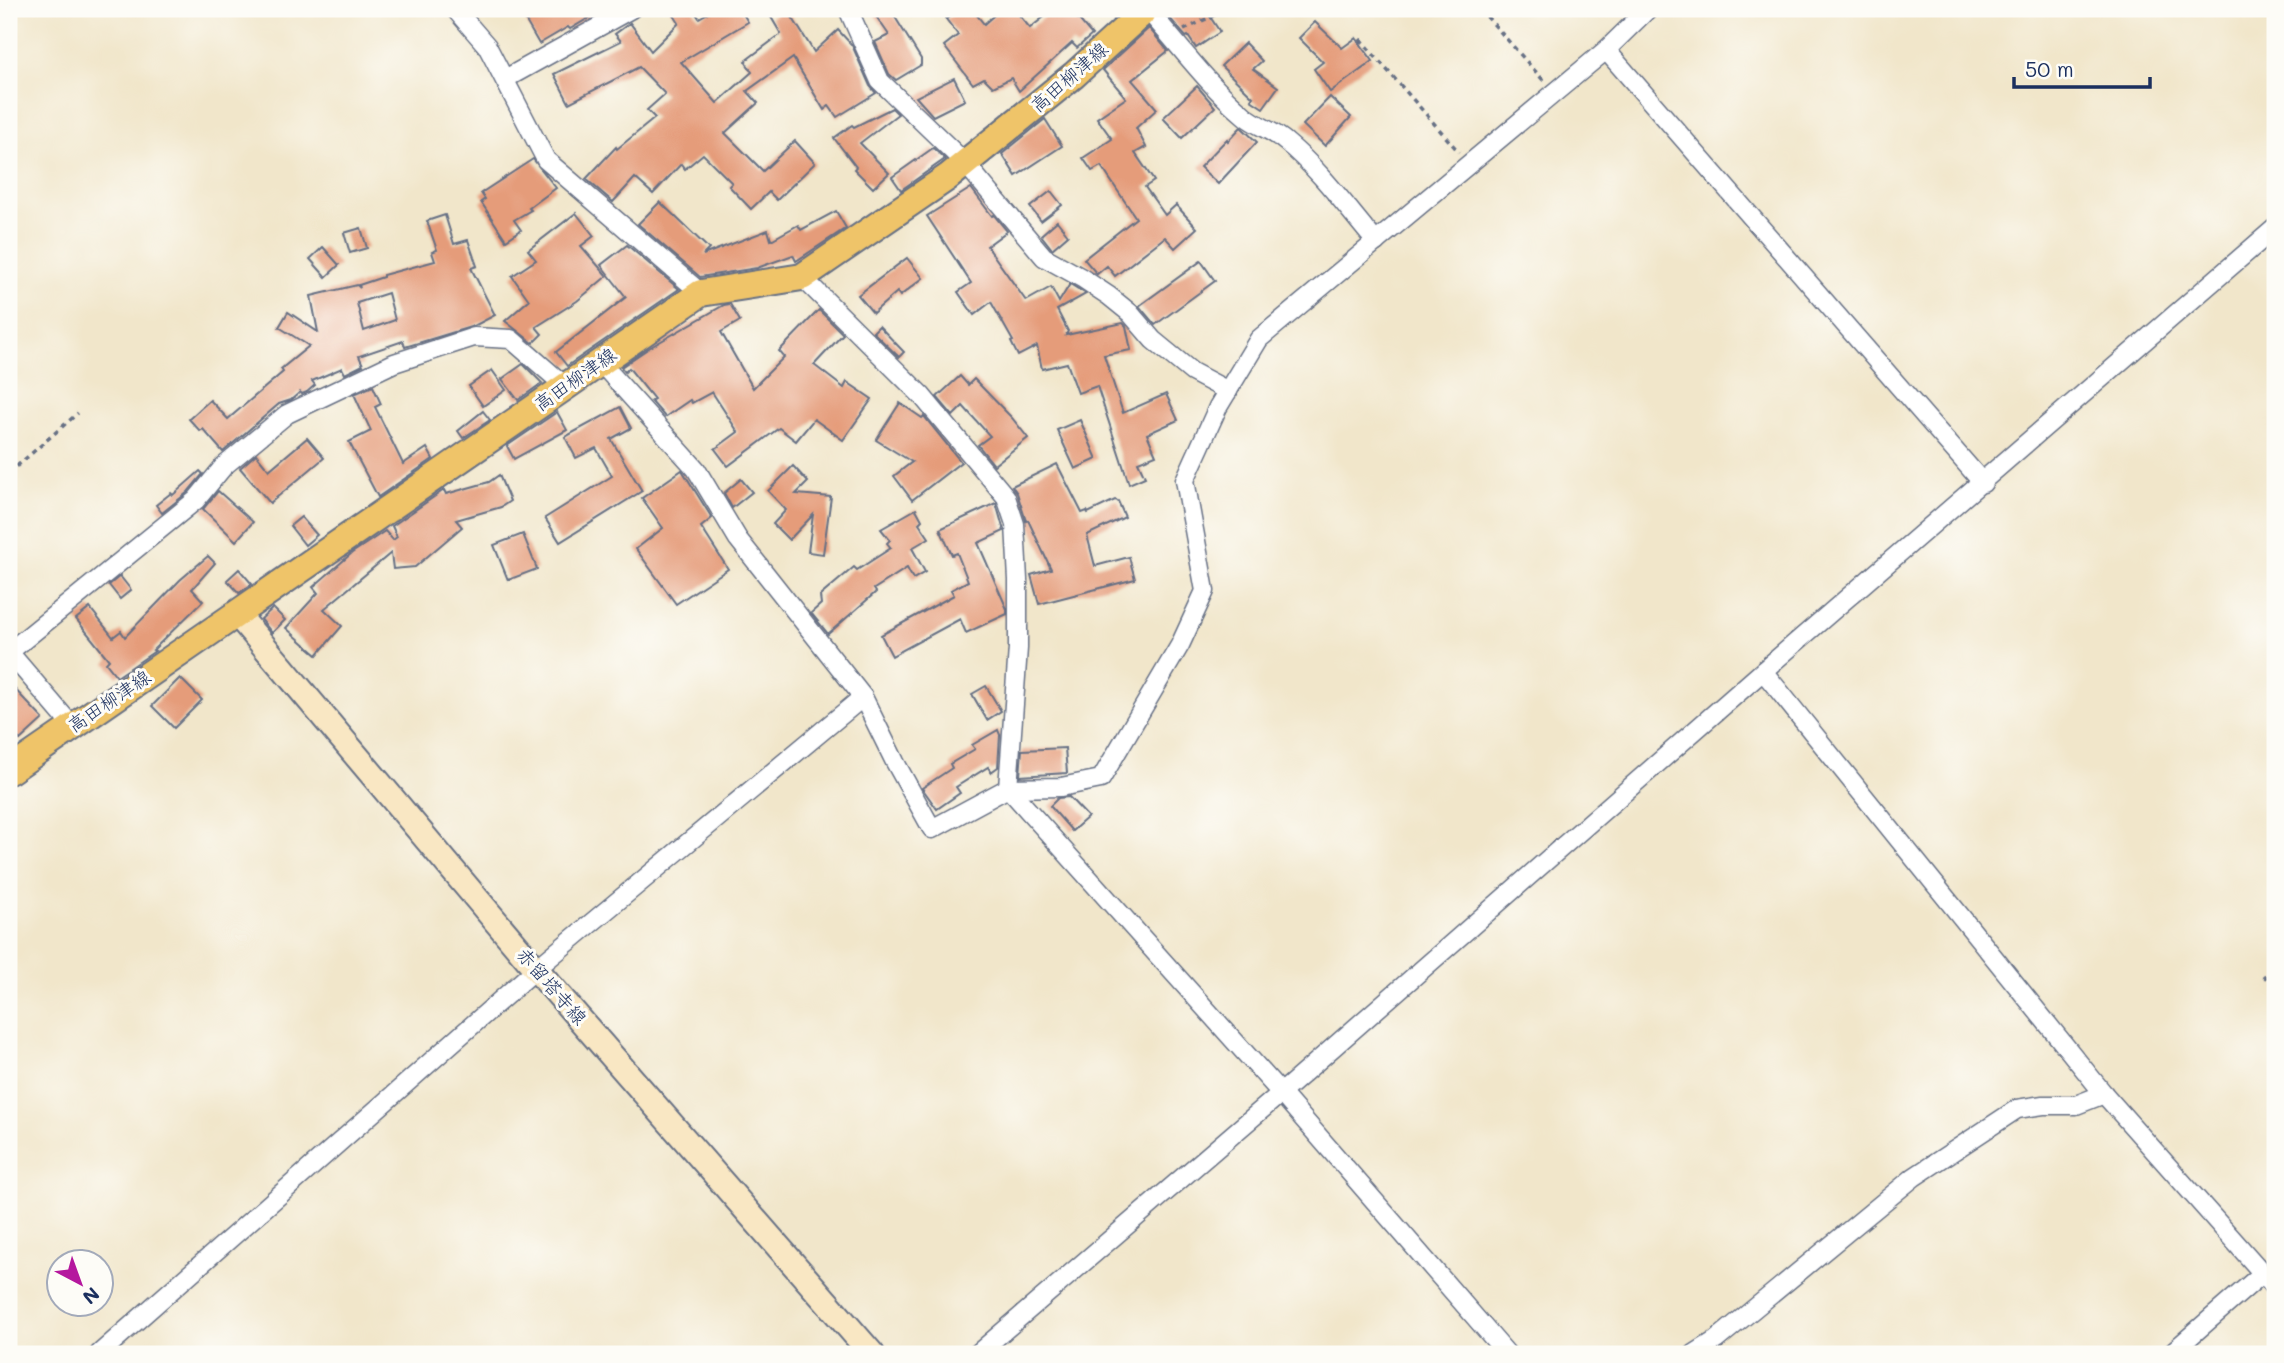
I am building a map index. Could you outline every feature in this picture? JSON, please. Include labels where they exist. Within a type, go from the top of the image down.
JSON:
[{"type":"main road","name":"高田柳津線","points":[[9,771],[701,293],[802,277],[965,163],[1073,75],[1141,14],[1141,9]]},
{"type":"main road","name":"赤留塔寺線","points":[[237,614],[537,969],[872,1354]]},
{"type":"street","points":[[455,9],[487,46],[546,160],[701,293]]},
{"type":"street","points":[[505,79],[631,9]]},
{"type":"street","points":[[848,9],[880,81],[965,163],[1044,257],[1108,296],[1130,313],[1153,340],[1192,372],[1228,391]]},
{"type":"street","points":[[1147,9],[1194,65],[1248,119],[1277,135],[1306,161],[1376,242]]},
{"type":"street","points":[[600,362],[696,469],[738,539],[863,697],[932,829],[1008,788],[1061,787],[1101,779],[1180,645],[1205,591],[1185,480],[1218,407],[1259,340],[1605,50],[1648,9]]},
{"type":"street","points":[[1605,50],[1983,483]]},
{"type":"street","points":[[977,1354],[2275,228]]},
{"type":"street","points":[[802,277],[922,396],[1006,496],[1015,524],[1018,580],[1018,648],[1008,788],[1281,1093],[1507,1354]]},
{"type":"street","points":[[72,726],[9,652],[196,500],[224,466],[287,414],[394,363],[474,337],[511,339],[565,386]]},
{"type":"street","points":[[1763,671],[2104,1094],[2275,1287]]},
{"type":"street","points":[[99,1354],[537,969],[863,697]]},
{"type":"street","points":[[1694,1354],[1716,1340],[1914,1177],[2017,1110],[2043,1105],[2077,1105],[2104,1094]]},
{"type":"street","points":[[2171,1354],[2263,1273]]},
{"type":"path","points":[[1173,38],[1194,24],[1226,9]]},
{"type":"path","points":[[1480,9],[1554,93]]},
{"type":"path","points":[[1360,39],[1469,164]]},
{"type":"path","points":[[9,473],[78,413]]},
{"type":"path","points":[[2263,975],[2275,988]]},
{"type":"building","points":[[540,9],[604,9],[539,44],[524,18]]},
{"type":"building","points":[[670,9],[693,9],[699,18],[715,9],[740,9],[748,22],[681,62],[717,103],[752,72],[745,61],[781,34],[771,17],[784,9],[787,9],[814,52],[838,30],[852,45],[870,86],[876,93],[837,117],[829,106],[824,110],[793,58],[747,91],[758,103],[725,133],[763,171],[795,141],[815,163],[777,200],[769,192],[751,209],[729,186],[732,183],[703,154],[685,169],[681,164],[653,194],[635,178],[613,202],[586,179],[616,147],[617,149],[655,118],[647,110],[665,94],[639,67],[569,103],[554,74],[621,41],[615,34],[630,23],[651,51],[679,23]]},
{"type":"building","points":[[871,9],[890,9],[921,59],[921,65],[896,80],[889,74],[875,42],[889,35]]},
{"type":"building","points":[[961,9],[972,9],[984,24],[1001,9],[1014,9],[1030,28],[1054,9],[1070,9],[1092,35],[1077,48],[1072,43],[1019,91],[1011,78],[993,87],[984,78],[973,84],[944,46],[958,35],[946,19]]},
{"type":"building","points":[[1162,9],[1205,9],[1220,32],[1196,48]]},
{"type":"building","points":[[1315,22],[1342,48],[1356,38],[1373,61],[1330,92],[1314,69],[1323,62],[1299,38]]},
{"type":"building","points":[[1149,28],[1168,51],[1132,80],[1157,109],[1136,128],[1146,147],[1135,153],[1154,181],[1145,187],[1165,215],[1176,205],[1197,228],[1175,248],[1165,237],[1115,276],[1107,266],[1097,274],[1084,259],[1136,218],[1101,166],[1092,171],[1083,158],[1112,139],[1097,118],[1126,98],[1103,70]]},
{"type":"building","points":[[1245,43],[1262,61],[1253,69],[1278,87],[1263,108],[1251,100],[1253,97],[1221,66]]},
{"type":"building","points":[[954,78],[965,100],[933,116],[916,97]]},
{"type":"building","points":[[1197,86],[1215,107],[1182,138],[1163,118]]},
{"type":"building","points":[[1330,97],[1351,117],[1325,146],[1303,125]]},
{"type":"building","points":[[892,108],[898,114],[860,143],[889,173],[873,188],[854,169],[856,167],[834,138],[852,125],[854,127]]},
{"type":"building","points":[[1045,119],[1062,146],[1016,176],[1002,154]]},
{"type":"building","points":[[1241,127],[1257,142],[1218,184],[1200,167]]},
{"type":"building","points":[[933,148],[945,159],[901,190],[892,177]]},
{"type":"building","points":[[533,159],[556,188],[529,208],[531,210],[514,220],[521,230],[506,240],[481,202],[485,199],[481,193]]},
{"type":"building","points":[[971,188],[1007,231],[987,246],[1026,301],[1051,287],[1059,302],[1070,284],[1086,294],[1057,310],[1068,331],[1066,335],[1123,323],[1126,326],[1131,350],[1104,355],[1123,413],[1166,394],[1178,420],[1147,434],[1156,455],[1138,462],[1145,477],[1129,484],[1097,386],[1078,393],[1067,363],[1042,369],[1037,346],[1018,356],[1011,342],[1013,341],[991,302],[974,315],[958,292],[971,283],[927,216]]},
{"type":"building","points":[[1051,191],[1062,205],[1041,221],[1030,207]]},
{"type":"building","points":[[660,202],[709,249],[703,255],[768,230],[771,240],[798,225],[801,230],[836,211],[846,228],[796,261],[793,255],[757,268],[700,277],[638,224]]},
{"type":"building","points":[[576,213],[594,236],[581,246],[607,276],[577,301],[536,327],[542,334],[533,343],[505,321],[529,300],[512,276],[536,260],[528,250]]},
{"type":"building","points":[[445,215],[454,244],[468,240],[477,266],[471,268],[495,315],[474,326],[405,347],[403,341],[359,356],[363,365],[345,374],[342,368],[312,381],[315,385],[307,392],[300,392],[291,400],[279,404],[223,452],[203,429],[200,431],[189,419],[210,400],[228,419],[309,346],[279,327],[288,312],[318,332],[311,296],[357,285],[360,288],[359,285],[383,275],[435,261],[432,252],[437,250],[427,221]],"holes":[[[388,293],[395,320],[364,331],[357,303]]]},
{"type":"building","points":[[1057,221],[1068,235],[1052,249],[1041,235]]},
{"type":"building","points":[[361,228],[367,248],[350,253],[344,233]]},
{"type":"building","points":[[627,245],[679,289],[567,366],[556,352],[626,297],[601,265]]},
{"type":"building","points":[[323,247],[339,265],[326,277],[310,259]]},
{"type":"building","points":[[907,258],[923,278],[900,296],[897,292],[873,313],[858,295]]},
{"type":"building","points":[[1201,261],[1215,281],[1155,325],[1139,306]]},
{"type":"building","points":[[730,304],[740,321],[721,332],[753,388],[784,357],[779,351],[819,310],[843,334],[814,365],[844,388],[847,382],[872,399],[843,440],[814,419],[796,441],[779,428],[728,466],[715,449],[738,432],[712,392],[692,403],[690,400],[665,417],[629,368],[625,372],[621,367],[649,348]]},
{"type":"building","points":[[879,326],[904,352],[899,357],[873,332]]},
{"type":"building","points":[[523,364],[542,383],[518,400],[502,379]]},
{"type":"building","points":[[492,370],[506,390],[483,406],[469,386]]},
{"type":"building","points":[[960,376],[968,385],[974,379],[1028,438],[994,465],[978,445],[990,436],[963,406],[953,416],[937,397]]},
{"type":"building","points":[[373,386],[381,404],[375,407],[403,464],[427,448],[433,459],[378,497],[349,442],[371,431],[354,394]]},
{"type":"building","points":[[900,403],[922,418],[924,416],[961,462],[912,500],[894,476],[912,462],[876,440]]},
{"type":"building","points":[[620,407],[631,428],[611,439],[642,491],[560,542],[545,518],[612,476],[596,448],[576,458],[565,437]]},
{"type":"building","points":[[483,411],[490,420],[463,438],[458,431]]},
{"type":"building","points":[[557,412],[567,430],[514,459],[507,446]]},
{"type":"building","points":[[1080,420],[1097,459],[1075,469],[1057,430]]},
{"type":"building","points":[[307,438],[324,458],[270,503],[240,468],[256,454],[269,470]]},
{"type":"building","points":[[1057,464],[1082,513],[1118,501],[1125,517],[1087,535],[1095,566],[1129,557],[1135,579],[1039,604],[1031,575],[1051,569],[1028,520],[1026,521],[1012,486]]},
{"type":"building","points":[[793,466],[808,482],[796,494],[831,497],[823,554],[808,552],[813,515],[789,540],[773,524],[786,510],[768,491]]},
{"type":"building","points":[[682,470],[712,518],[701,527],[728,569],[676,604],[636,549],[663,528],[642,498]]},
{"type":"building","points":[[200,471],[203,474],[188,492],[162,513],[156,505],[171,493],[173,495]]},
{"type":"building","points":[[499,475],[510,501],[501,507],[456,520],[462,527],[415,567],[393,569],[391,553],[324,609],[342,626],[317,655],[286,628],[318,593],[313,587],[352,553],[385,531],[393,540],[397,537],[392,526],[444,490],[446,494],[489,482]]},
{"type":"building","points":[[741,479],[752,492],[732,508],[724,493]]},
{"type":"building","points":[[218,491],[253,522],[236,541],[203,509]]},
{"type":"building","points":[[996,503],[1004,531],[978,543],[1007,614],[966,633],[960,619],[892,656],[881,635],[954,595],[951,590],[968,581],[957,553],[952,555],[940,529]]},
{"type":"building","points":[[916,509],[922,520],[919,523],[929,538],[912,548],[925,572],[913,579],[907,568],[874,589],[876,592],[828,634],[811,613],[821,604],[820,596],[854,567],[857,570],[891,548],[887,543],[890,540],[881,529]]},
{"type":"building","points":[[301,517],[317,535],[305,545],[290,526]]},
{"type":"building","points":[[523,534],[537,569],[508,580],[494,545]]},
{"type":"building","points":[[208,556],[215,563],[192,589],[203,601],[153,650],[155,651],[117,677],[106,663],[109,660],[76,619],[90,608],[113,637],[121,631],[125,637],[180,580]]},
{"type":"building","points":[[239,569],[252,584],[239,593],[227,580]]},
{"type":"building","points":[[120,576],[131,590],[120,599],[109,585]]},
{"type":"building","points":[[273,608],[285,620],[272,633],[261,619]]},
{"type":"building","points":[[180,678],[202,700],[174,728],[152,706]]},
{"type":"building","points":[[9,683],[43,719],[20,740],[9,728]]},
{"type":"building","points":[[986,686],[1001,711],[987,720],[972,694]]},
{"type":"building","points":[[998,730],[998,767],[991,772],[988,767],[956,787],[960,793],[937,809],[922,788],[952,768],[950,764],[975,749],[972,745]]},
{"type":"building","points":[[1065,748],[1067,773],[1020,776],[1022,750]]},
{"type":"building","points":[[1069,797],[1088,817],[1072,831],[1050,806],[1058,798]]}]
